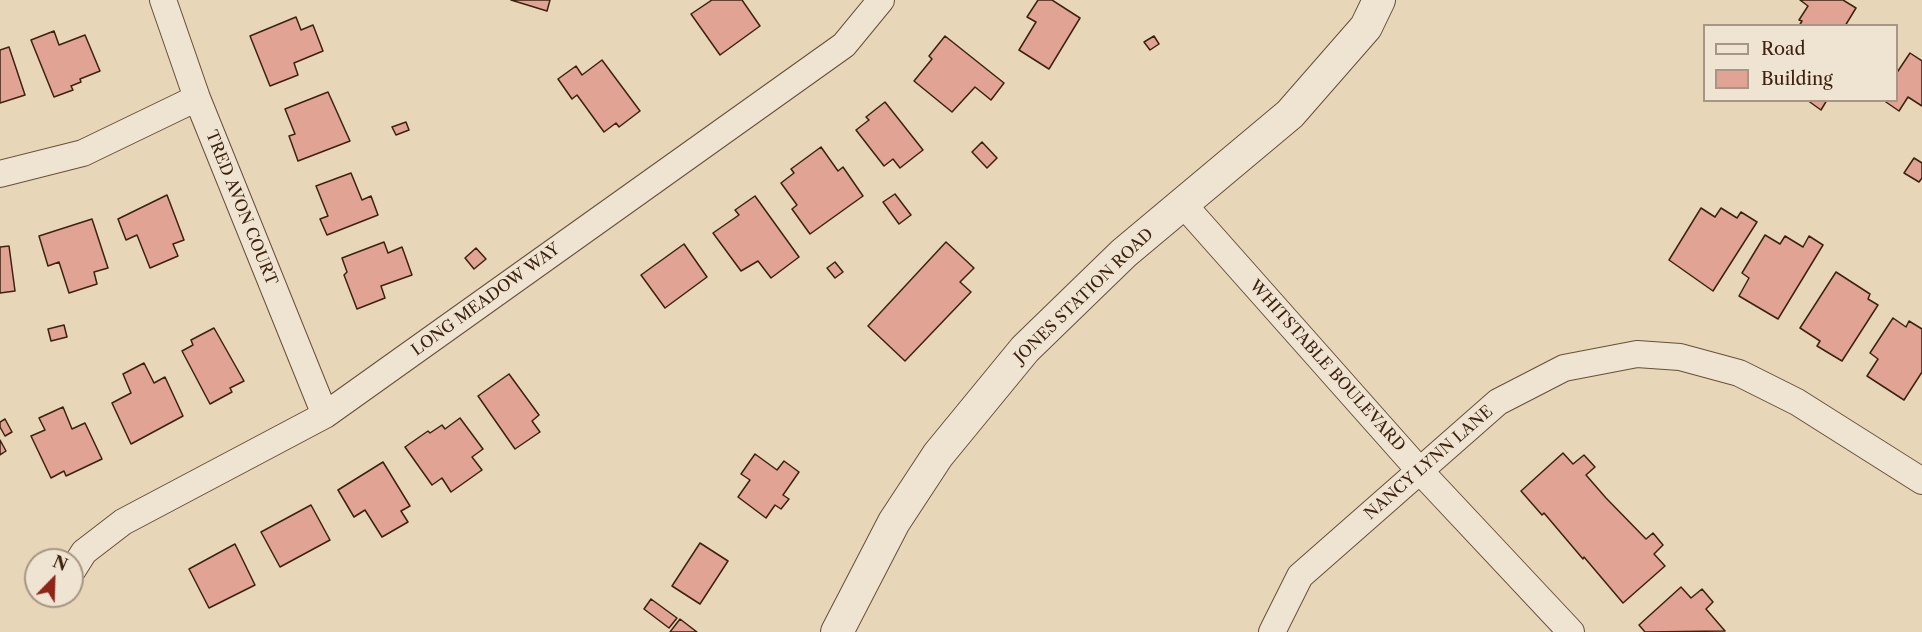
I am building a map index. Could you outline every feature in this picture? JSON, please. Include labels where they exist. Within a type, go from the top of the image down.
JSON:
[{"type":"street","name":"TRED AVON COURT","points":[[163,0],[197,98],[325,415]]},
{"type":"street","name":"LONG MEADOW WAY","points":[[84,552],[123,522],[325,415],[844,45],[881,0]]},
{"type":"street","name":"JONES STATION ROAD","points":[[837,632],[894,522],[938,455],[1025,349],[1124,253],[1290,114],[1366,27],[1379,0]]},
{"type":"street","points":[[0,174],[83,153],[197,98]]},
{"type":"street","name":"WHITSTABLE BOULEVARD","points":[[1184,204],[1420,471],[1571,632]]},
{"type":"street","name":"NANCY LYNN LANE","points":[[1272,632],[1300,576],[1498,402],[1564,369],[1637,354],[1680,357],[1739,373],[1797,402],[1922,481]]},
{"type":"building","points":[[511,0],[550,0],[547,11]]},
{"type":"building","points":[[712,0],[742,0],[760,26],[720,55],[691,14]]},
{"type":"building","points":[[1038,0],[1052,0],[1080,18],[1049,69],[1019,50],[1036,22],[1027,17]]},
{"type":"building","points":[[1800,0],[1843,0],[1856,8],[1846,24],[1800,24],[1802,21],[1799,20],[1808,6]]},
{"type":"building","points":[[296,17],[301,30],[313,25],[323,51],[294,63],[298,75],[270,86],[250,36]]},
{"type":"building","points":[[54,31],[59,45],[85,35],[100,71],[80,79],[81,82],[71,86],[73,90],[54,97],[31,40]]},
{"type":"building","points":[[945,36],[1004,83],[991,100],[975,87],[952,112],[914,81],[932,59],[929,56]]},
{"type":"building","points":[[1154,36],[1159,44],[1150,50],[1144,42]]},
{"type":"building","points":[[9,47],[25,95],[0,103],[0,50]]},
{"type":"building","points":[[1910,53],[1922,61],[1922,106],[1908,97],[1899,111],[1886,102],[1898,102],[1898,71]]},
{"type":"building","points":[[602,60],[640,111],[619,127],[616,123],[604,132],[577,95],[572,99],[558,79],[576,66],[582,75]]},
{"type":"building","points":[[328,92],[350,141],[298,161],[289,136],[295,134],[285,109]]},
{"type":"building","points":[[885,102],[923,150],[900,168],[893,159],[884,166],[856,130],[869,120],[866,117]]},
{"type":"building","points":[[1810,102],[1826,102],[1821,110]]},
{"type":"building","points":[[406,122],[409,130],[396,135],[392,127]]},
{"type":"building","points":[[982,142],[997,158],[987,168],[972,152]]},
{"type":"building","points":[[821,147],[838,171],[843,167],[863,196],[810,234],[792,209],[797,205],[781,183],[794,173],[791,169]]},
{"type":"building","points":[[1914,158],[1922,163],[1922,178],[1919,182],[1904,173]]},
{"type":"building","points":[[351,173],[362,200],[371,196],[378,215],[327,235],[320,219],[328,216],[316,186]]},
{"type":"building","points":[[895,194],[911,215],[899,224],[883,202]]},
{"type":"building","points":[[167,195],[184,240],[173,244],[178,256],[150,268],[137,235],[126,240],[118,219]]},
{"type":"building","points":[[755,196],[799,257],[771,278],[758,261],[741,271],[713,233],[739,215],[735,210]]},
{"type":"building","points":[[1701,208],[1715,217],[1721,208],[1737,218],[1741,212],[1757,222],[1713,291],[1669,260]]},
{"type":"building","points":[[92,219],[108,268],[94,272],[97,284],[69,293],[59,262],[48,266],[39,236]]},
{"type":"building","points":[[1765,235],[1780,244],[1785,236],[1803,247],[1809,236],[1823,245],[1778,319],[1739,296],[1749,278],[1742,273]]},
{"type":"building","points":[[384,242],[388,253],[402,247],[412,275],[381,286],[385,298],[357,309],[344,275],[347,272],[342,258]]},
{"type":"building","points":[[946,242],[974,268],[960,282],[971,292],[905,361],[868,326]]},
{"type":"building","points":[[684,244],[707,277],[665,308],[641,275]]},
{"type":"building","points":[[9,246],[15,291],[0,293],[0,247]]},
{"type":"building","points":[[476,248],[486,259],[474,269],[465,258]]},
{"type":"building","points":[[835,262],[843,272],[835,278],[827,268]]},
{"type":"building","points":[[1836,272],[1870,294],[1868,299],[1878,305],[1842,361],[1817,346],[1820,341],[1800,328]]},
{"type":"building","points":[[1893,318],[1906,327],[1909,321],[1922,329],[1922,372],[1904,400],[1867,376],[1878,359],[1870,353]]},
{"type":"building","points":[[64,325],[67,337],[51,341],[48,329]]},
{"type":"building","points":[[214,328],[244,381],[230,388],[232,392],[210,404],[182,351],[193,345],[191,340]]},
{"type":"building","points":[[144,363],[154,383],[165,377],[183,416],[131,444],[112,403],[131,393],[123,374]]},
{"type":"building","points":[[509,374],[539,415],[532,421],[540,432],[515,449],[478,396]]},
{"type":"building","points":[[63,407],[72,429],[85,423],[102,459],[66,476],[64,471],[51,478],[31,436],[45,430],[39,418]]},
{"type":"building","points":[[460,418],[483,449],[472,457],[482,470],[451,492],[442,478],[432,485],[405,447],[428,431],[430,433],[442,425],[445,429]]},
{"type":"building","points":[[5,419],[12,432],[5,436],[0,422]]},
{"type":"building","points":[[0,440],[6,451],[0,455]]},
{"type":"building","points":[[1563,453],[1573,464],[1584,455],[1595,467],[1586,475],[1606,498],[1646,539],[1653,533],[1663,545],[1654,554],[1665,566],[1623,603],[1544,513],[1542,515],[1521,491]]},
{"type":"building","points":[[755,454],[777,470],[784,461],[799,472],[783,495],[789,499],[781,509],[775,505],[766,518],[738,497],[750,480],[741,474]]},
{"type":"building","points":[[383,462],[410,506],[401,511],[408,522],[382,537],[365,510],[354,517],[338,490]]},
{"type":"building","points":[[311,505],[330,540],[280,567],[261,532]]},
{"type":"building","points":[[700,543],[728,561],[700,604],[672,586]]},
{"type":"building","points":[[235,544],[255,585],[209,608],[189,569]]},
{"type":"building","points":[[1681,587],[1691,598],[1702,589],[1713,602],[1706,609],[1725,631],[1645,632],[1639,625]]},
{"type":"building","points":[[651,599],[677,618],[669,628],[644,609]]},
{"type":"building","points":[[680,619],[697,632],[670,632]]}]
